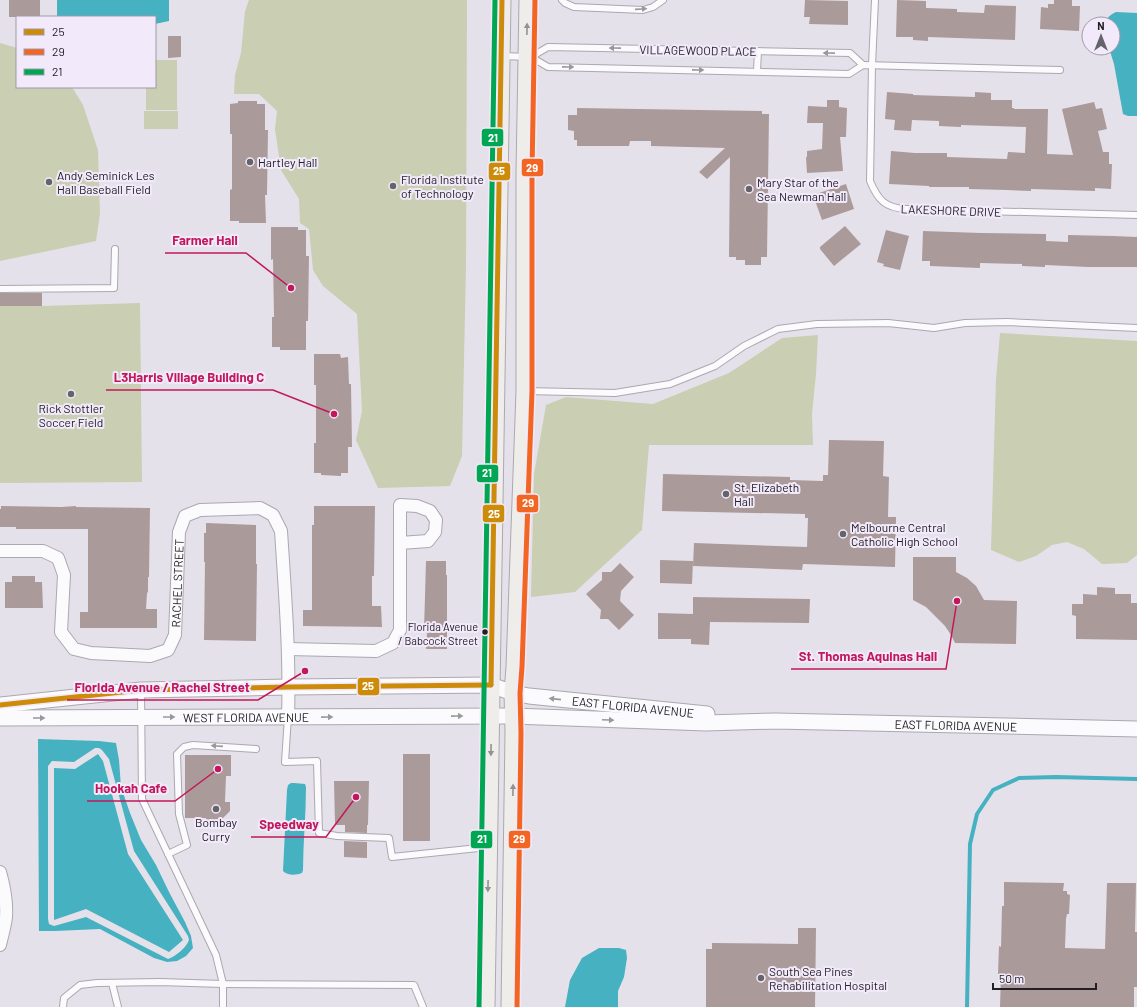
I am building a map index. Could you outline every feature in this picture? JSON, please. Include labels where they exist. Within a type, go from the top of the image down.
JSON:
[{"type":"main road","points":[[486,1007],[502,0]]},
{"type":"main road","points":[[510,1007],[514,716],[513,693],[525,391],[529,57],[528,0]]},
{"type":"street","name":"RACHEL STREET","points":[[0,552],[44,550],[58,558],[64,576],[61,632],[74,649],[91,653],[150,656],[168,650],[175,635],[179,532],[184,516],[200,510],[260,508],[273,516],[281,531],[288,649],[288,718]]},
{"type":"street","points":[[288,649],[376,651],[393,643],[400,630],[400,543]]},
{"type":"street","points":[[0,705],[141,690],[491,685]]},
{"type":"street","name":"EAST FLORIDA AVENUE","points":[[491,685],[513,693],[528,696],[775,721]]},
{"type":"street","name":"EAST FLORIDA AVENUE","points":[[491,716],[706,723],[775,721],[1137,729]]},
{"type":"street","name":"WEST FLORIDA AVENUE","points":[[0,718],[491,716]]},
{"type":"street","points":[[0,872],[4,886],[6,916],[0,945]]},
{"type":"lane","points":[[562,0],[574,7],[643,10],[653,7],[663,0]]},
{"type":"lane","name":"LAKESHORE DRIVE","points":[[875,0],[872,65],[870,181],[884,204],[897,209],[906,210],[1137,214]]},
{"type":"lane","name":"VILLAGEWOOD PLACE","points":[[529,57],[548,47],[850,53],[863,65]]},
{"type":"lane","points":[[757,71],[758,51]]},
{"type":"lane","name":"VILLAGEWOOD PLACE","points":[[502,56],[529,57],[548,67],[849,74],[863,65],[1060,70]]},
{"type":"lane","points":[[0,289],[114,288],[115,249]]},
{"type":"lane","points":[[525,391],[615,393],[670,384],[715,366],[744,346],[778,329],[817,324],[888,323],[934,328],[964,323],[1007,322],[1137,328]]},
{"type":"lane","points":[[141,690],[142,800],[216,955],[222,984],[223,1007]]},
{"type":"lane","points":[[288,718],[285,762],[317,762],[319,833],[337,836],[389,838],[392,857],[489,847]]},
{"type":"lane","points":[[168,854],[187,845],[179,814],[177,754],[184,747],[193,744],[256,749]]},
{"type":"lane","points":[[63,1007],[64,998],[80,985],[160,982],[222,984],[414,985],[423,1007]]},
{"type":"lane","points":[[112,983],[118,1007]]},
{"type":"green space","points":[[249,0],[467,0],[466,265],[462,456],[450,486],[378,488],[356,440],[362,411],[357,314],[323,286],[313,270],[309,229],[300,223],[299,199],[281,170],[275,129],[277,111],[259,94],[234,94],[235,75],[241,53],[245,11]]},
{"type":"green space","name":"Andy Seminick Les Hall Baseball Field","points":[[0,43],[16,48],[16,88],[73,88],[83,105],[98,150],[100,213],[96,241],[0,261]]},
{"type":"green space","points":[[156,60],[177,60],[177,110],[146,110],[146,88],[156,88]]},
{"type":"green space","points":[[144,111],[178,111],[178,129],[144,129]]},
{"type":"green space","name":"Rick Stottler Soccer Field","points":[[140,303],[142,482],[0,483],[0,306]]},
{"type":"green space","points":[[1000,333],[1137,341],[1137,555],[1127,563],[1102,564],[1084,549],[1067,542],[1052,545],[1036,556],[1019,562],[991,550],[996,379]]},
{"type":"green space","points":[[818,335],[812,414],[813,445],[649,445],[642,530],[575,592],[531,597],[534,474],[546,405],[566,397],[653,404],[729,373],[782,338]]},
{"type":"water","points":[[57,0],[169,0],[169,21],[156,24],[156,16],[57,16]]},
{"type":"water","points":[[1116,12],[1137,13],[1137,116],[1128,116],[1123,114],[1112,56],[1121,56],[1121,16],[1109,16]]},
{"type":"water","points":[[38,739],[116,743],[121,787],[130,813],[141,840],[156,865],[185,922],[191,936],[193,948],[186,956],[177,961],[167,962],[154,958],[100,929],[39,931]],"holes":[[[95,748],[99,748],[109,759],[134,851],[188,936],[188,943],[183,949],[168,959],[86,917],[54,926],[49,924],[48,766],[52,761],[74,762]]]},
{"type":"water","points":[[98,754],[103,761],[128,854],[183,940],[169,952],[86,909],[54,920],[54,768],[75,769]]},
{"type":"water","points":[[291,783],[305,784],[306,787],[303,870],[302,873],[295,875],[287,874],[283,871],[287,790],[288,785]]},
{"type":"water","points":[[599,948],[619,948],[626,950],[627,958],[624,977],[618,991],[618,1007],[565,1007],[570,980],[582,958]]},
{"type":"building","points":[[9,0],[40,0],[40,16],[9,17]]},
{"type":"building","points":[[805,0],[848,1],[848,25],[809,24],[810,17],[804,17]]},
{"type":"building","points":[[897,0],[926,1],[926,8],[957,9],[957,12],[984,13],[985,5],[1016,6],[1015,40],[928,37],[928,41],[913,40],[913,37],[896,37]]},
{"type":"building","points":[[1054,0],[1072,0],[1072,6],[1080,6],[1079,31],[1040,29],[1041,7],[1048,8],[1048,4],[1054,4]]},
{"type":"building","points":[[168,36],[181,36],[181,57],[168,58]]},
{"type":"building","points":[[887,92],[913,95],[975,97],[975,92],[991,93],[991,100],[1012,100],[1012,108],[1014,109],[1048,109],[1047,154],[1073,155],[1062,109],[1094,102],[1096,109],[1102,108],[1107,129],[1098,131],[1103,152],[1109,152],[1109,164],[1112,164],[1111,189],[1095,188],[1095,191],[1031,189],[1031,191],[889,184],[891,151],[947,153],[947,157],[1007,159],[1008,152],[1025,153],[1026,127],[961,125],[961,127],[939,126],[939,121],[912,120],[911,131],[894,130],[895,120],[885,119]]},
{"type":"building","points":[[827,100],[839,100],[839,107],[847,108],[846,137],[840,137],[843,171],[807,173],[807,151],[822,149],[823,123],[807,123],[808,106],[827,107]]},
{"type":"building","name":"Hartley Hall","points":[[238,101],[257,101],[257,104],[265,104],[265,130],[268,130],[267,195],[265,195],[266,223],[239,223],[239,221],[230,221],[230,190],[232,189],[232,134],[230,134],[230,104],[238,103]]},
{"type":"building","name":"Mary Star of the Sea Newman Hall","points":[[577,108],[762,111],[762,114],[769,114],[767,257],[761,257],[761,265],[745,265],[745,260],[736,260],[736,257],[729,257],[730,157],[707,179],[699,172],[725,148],[651,146],[651,141],[630,141],[629,146],[577,146],[577,140],[574,140],[574,131],[568,130],[568,115],[577,115]]},
{"type":"building","points":[[846,184],[854,209],[822,220],[813,195]]},
{"type":"building","points":[[845,226],[861,244],[834,266],[820,247]]},
{"type":"building","points":[[271,227],[298,227],[298,230],[306,230],[306,256],[309,256],[306,350],[280,350],[280,347],[272,347],[272,317],[274,317]]},
{"type":"building","points":[[886,230],[909,236],[900,270],[883,266],[884,264],[877,262]]},
{"type":"building","points":[[923,231],[1046,234],[1046,241],[1068,242],[1068,235],[1137,237],[1137,267],[1045,265],[1045,267],[1022,266],[1022,264],[980,263],[980,268],[930,266],[930,261],[922,261]]},
{"type":"building","points":[[0,293],[42,293],[42,306],[0,306]]},
{"type":"building","points":[[314,354],[340,354],[341,358],[348,357],[349,384],[351,384],[352,447],[348,447],[348,473],[341,473],[341,476],[321,475],[321,473],[314,473],[314,443],[316,443],[316,385],[314,385]]},
{"type":"building","points":[[829,440],[884,441],[883,476],[889,477],[888,517],[896,517],[895,567],[803,564],[802,570],[693,566],[694,543],[807,547],[808,518],[805,518],[805,514],[662,511],[663,474],[790,477],[790,480],[823,481],[823,475],[828,475]]},
{"type":"building","points":[[1,506],[150,508],[149,577],[146,609],[157,609],[157,628],[80,628],[80,612],[88,612],[88,529],[16,529],[16,527],[0,527]]},
{"type":"building","points":[[314,506],[375,506],[372,606],[381,606],[382,627],[303,626],[303,610],[312,610],[312,525],[314,525]]},
{"type":"building","points":[[206,523],[256,525],[256,641],[204,640],[204,533],[206,533]]},
{"type":"building","points":[[913,557],[956,557],[956,572],[967,578],[976,586],[984,600],[1017,601],[1016,644],[955,643],[945,626],[926,607],[913,600]]},
{"type":"building","points":[[660,560],[693,561],[692,584],[660,583]]},
{"type":"building","points":[[426,561],[446,561],[447,649],[426,649],[427,634],[426,630],[424,630]]},
{"type":"building","points":[[620,563],[634,577],[621,591],[620,601],[634,615],[619,630],[608,619],[600,619],[601,610],[586,594],[602,580],[602,572],[611,572]]},
{"type":"building","points":[[12,576],[35,576],[35,582],[42,582],[43,608],[5,608],[5,582],[12,582]]},
{"type":"building","points":[[1097,587],[1115,588],[1115,594],[1131,594],[1131,603],[1137,603],[1137,640],[1076,639],[1076,616],[1072,615],[1072,604],[1083,604],[1083,594],[1097,595]]},
{"type":"building","points":[[693,597],[810,599],[809,623],[710,622],[709,645],[691,644],[691,639],[658,639],[658,613],[693,614]]},
{"type":"building","points":[[403,754],[430,754],[430,841],[403,841]]},
{"type":"building","points":[[185,755],[231,755],[231,776],[226,776],[225,802],[230,802],[230,811],[217,824],[206,824],[206,818],[185,818]]},
{"type":"building","points":[[334,781],[369,781],[367,833],[345,832],[345,825],[335,825]]},
{"type":"building","points":[[344,841],[367,842],[367,858],[344,857]]},
{"type":"building","points":[[1004,882],[1064,883],[1063,891],[1067,891],[1067,894],[1070,895],[1069,914],[1067,914],[1066,919],[1065,948],[1105,949],[1107,883],[1136,883],[1135,932],[1137,932],[1137,987],[1134,987],[1134,1007],[1000,1007],[1001,974],[998,974],[999,946],[1001,947],[1002,906],[1004,906]]},
{"type":"building","name":"South Sea Pines Rehabilitation Hospital","points":[[798,928],[816,928],[815,1007],[706,1007],[706,949],[712,949],[712,943],[798,944]]},
{"type":"waterway","points":[[967,1007],[970,844],[977,814],[993,790],[1019,778],[1056,777],[1137,779]]},
{"type":"transit line","name":"21","points":[[479,1007],[495,0]]},
{"type":"transit line","name":"25","points":[[491,685],[502,0]]},
{"type":"transit line","name":"29","points":[[517,1007],[521,733],[520,693],[532,391],[532,173],[535,0]]},
{"type":"transit line","name":"25","points":[[0,705],[141,690],[491,685]]},
{"type":"place","name":"Hartley Hall","points":[[250,162]]},
{"type":"place","name":"Andy Seminick Les Hall Baseball Field","points":[[49,182]]},
{"type":"place","name":"Florida Institute of Technology","points":[[393,186]]},
{"type":"place","name":"Mary Star of the Sea Newman Hall","points":[[749,189]]},
{"type":"place","name":"Farmer Hall","points":[[291,288]]},
{"type":"place","name":"Rick Stottler Soccer Field","points":[[71,394]]},
{"type":"place","name":"L3Harris Village Building C","points":[[334,414]]},
{"type":"place","name":"St. Elizabeth Hall","points":[[726,494]]},
{"type":"place","name":"Melbourne Central Catholic High School","points":[[843,534]]},
{"type":"place","name":"St. Thomas Aquinas Hall","points":[[957,601]]},
{"type":"place","name":"Florida Avenue / Babcock Street","points":[[485,632]]},
{"type":"place","name":"Florida Avenue / Rachel Street","points":[[305,671]]},
{"type":"place","name":"Hookah Cafe","points":[[218,769]]},
{"type":"place","name":"Speedway","points":[[356,797]]},
{"type":"place","name":"Bombay Curry","points":[[216,809]]},
{"type":"place","name":"South Sea Pines Rehabilitation Hospital","points":[[761,978]]}]
